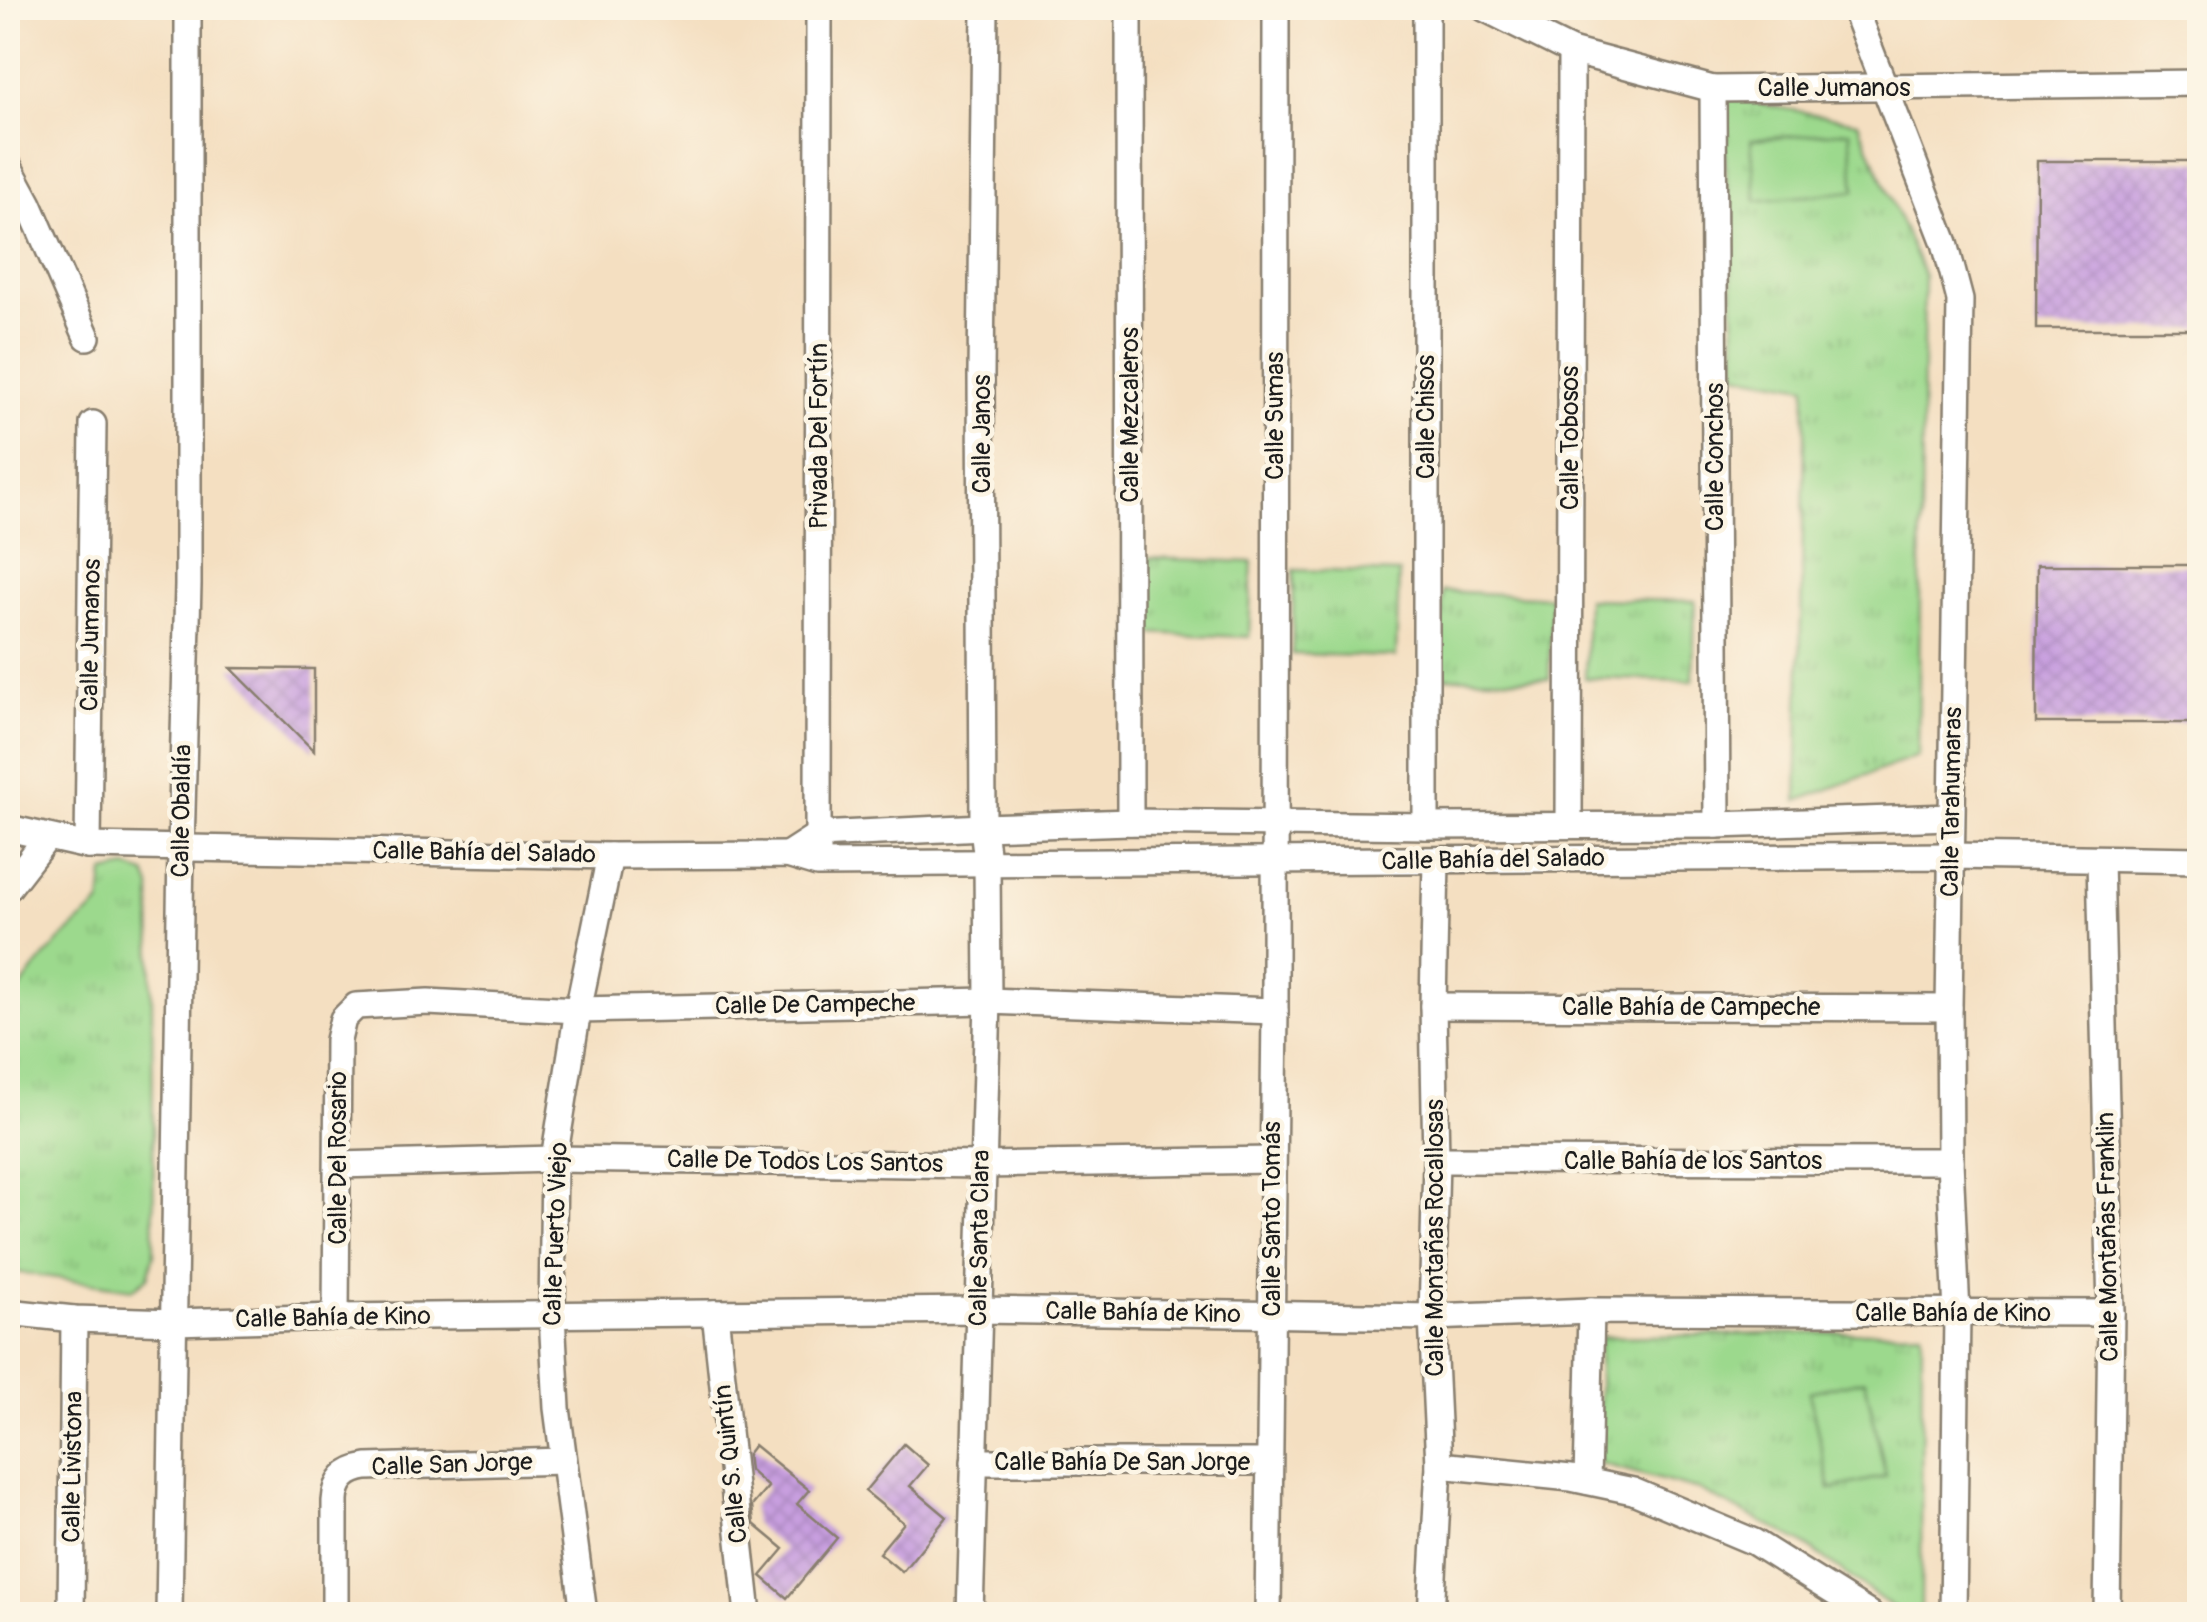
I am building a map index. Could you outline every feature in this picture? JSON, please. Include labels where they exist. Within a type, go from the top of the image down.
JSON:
[{"type":"street","name":"Calle Obaldía","points":[[170,1614],[188,585],[188,8]]},
{"type":"street","name":"Privada Del Fortín","points":[[817,864],[819,8]]},
{"type":"street","name":"Calle Janos","points":[[985,8],[981,374],[983,827],[987,861]]},
{"type":"street","name":"Calle Mezcaleros","points":[[1130,8],[1130,822]]},
{"type":"street","name":"Calle Sumas","points":[[1275,824],[1276,8]]},
{"type":"street","name":"Calle Chisos","points":[[1426,8],[1426,826]]},
{"type":"street","name":"Calle Jumanos","points":[[1484,8],[1571,52],[1714,88],[2200,83]]},
{"type":"street","name":"Calle Tarahumaras","points":[[1854,8],[1945,243],[1960,300],[1949,1008],[1956,1314],[1953,1614]]},
{"type":"street","name":"Calle Tobosos","points":[[1569,825],[1571,52]]},
{"type":"street","name":"Calle Conchos","points":[[1714,88],[1716,824]]},
{"type":"street","points":[[8,166],[29,204],[87,337]]},
{"type":"street","name":"Calle Jumanos","points":[[88,846],[93,424]]},
{"type":"street","name":"Calle Bahía del Salado","points":[[818,835],[1130,822],[1426,826],[1952,817]]},
{"type":"street","name":"Calle Santo Tomás","points":[[1268,1614],[1275,824]]},
{"type":"street","name":"Calle Bahía del Salado","points":[[8,828],[88,846],[610,856],[787,855],[817,864],[1952,856],[2200,860]]},
{"type":"street","points":[[787,855],[818,835]]},
{"type":"street","points":[[8,888],[46,839]]},
{"type":"street","name":"Calle Puerto Viejo","points":[[584,1614],[562,1461],[552,1315],[554,1160],[578,1010],[610,856]]},
{"type":"street","name":"Calle Montañas Rocallosas","points":[[1431,1614],[1439,1465],[1432,1317],[1436,860]]},
{"type":"street","name":"Calle Montañas Franklin","points":[[2100,860],[2111,1313],[2107,1614]]},
{"type":"street","name":"Calle Santa Clara","points":[[970,1614],[988,1001],[987,861]]},
{"type":"street","name":"Calle De Campeche","points":[[356,1006],[428,1002],[578,1010],[988,1001],[1275,1011]]},
{"type":"street","name":"Calle Del Rosario","points":[[336,1317],[338,1040],[343,1019],[356,1006]]},
{"type":"street","name":"Calle Bahía de Campeche","points":[[1433,1006],[1949,1008]]},
{"type":"street","name":"Calle De Todos Los Santos","points":[[339,1164],[554,1160],[981,1165],[1271,1160]]},
{"type":"street","name":"Calle Bahía de los Santos","points":[[1436,1160],[1950,1161]]},
{"type":"street","name":"Calle Bahía de Kino","points":[[8,1312],[74,1319],[175,1322],[978,1310],[1432,1317],[1591,1311],[2111,1313]]},
{"type":"street","points":[[1587,1480],[1591,1311]]},
{"type":"street","name":"Calle S. Quintín","points":[[714,1313],[748,1614]]},
{"type":"street","name":"Calle Livistona","points":[[71,1614],[74,1319]]},
{"type":"street","name":"Calle San Jorge","points":[[338,1614],[335,1501],[343,1476],[367,1468],[562,1461]]},
{"type":"street","name":"Calle Bahía De San Jorge","points":[[974,1462],[1269,1462]]},
{"type":"street","points":[[1439,1465],[1587,1480],[1633,1492],[1754,1542],[1869,1614]]},
{"type":"street","points":[[1431,1614],[1442,1614]]},
{"type":"green space","points":[[1722,97],[1858,122],[1924,276],[1918,756],[1797,801],[1806,386],[1737,374]]},
{"type":"green space","points":[[1850,131],[1855,191],[1756,201],[1751,140]]},
{"type":"green space","points":[[1147,558],[1252,562],[1249,637],[1143,633]]},
{"type":"green space","points":[[1294,570],[1399,573],[1396,657],[1292,654]]},
{"type":"green space","points":[[1443,591],[1551,597],[1549,679],[1438,677]]},
{"type":"green space","points":[[1587,599],[1695,601],[1693,681],[1585,678]]},
{"type":"green space","points":[[127,868],[146,874],[151,887],[154,1254],[148,1277],[133,1289],[8,1271],[8,1011],[37,966],[101,903],[104,873]]},
{"type":"green space","points":[[1922,1331],[1921,1614],[1902,1614],[1801,1542],[1699,1490],[1599,1463],[1599,1337]]},
{"type":"green space","points":[[1865,1380],[1886,1476],[1830,1489],[1809,1392]]},
{"type":"building","points":[[2037,161],[2200,161],[2200,329],[2036,329]]},
{"type":"building","points":[[2037,565],[2200,565],[2200,723],[2036,723]]},
{"type":"building","points":[[231,668],[314,669],[314,751]]},
{"type":"building","points":[[904,1444],[928,1465],[910,1486],[947,1517],[902,1572],[879,1553],[904,1523],[865,1491]]},
{"type":"building","points":[[754,1445],[809,1490],[797,1504],[837,1538],[787,1598],[761,1576],[784,1549],[754,1524],[752,1506],[768,1487],[749,1470],[747,1454]]}]
